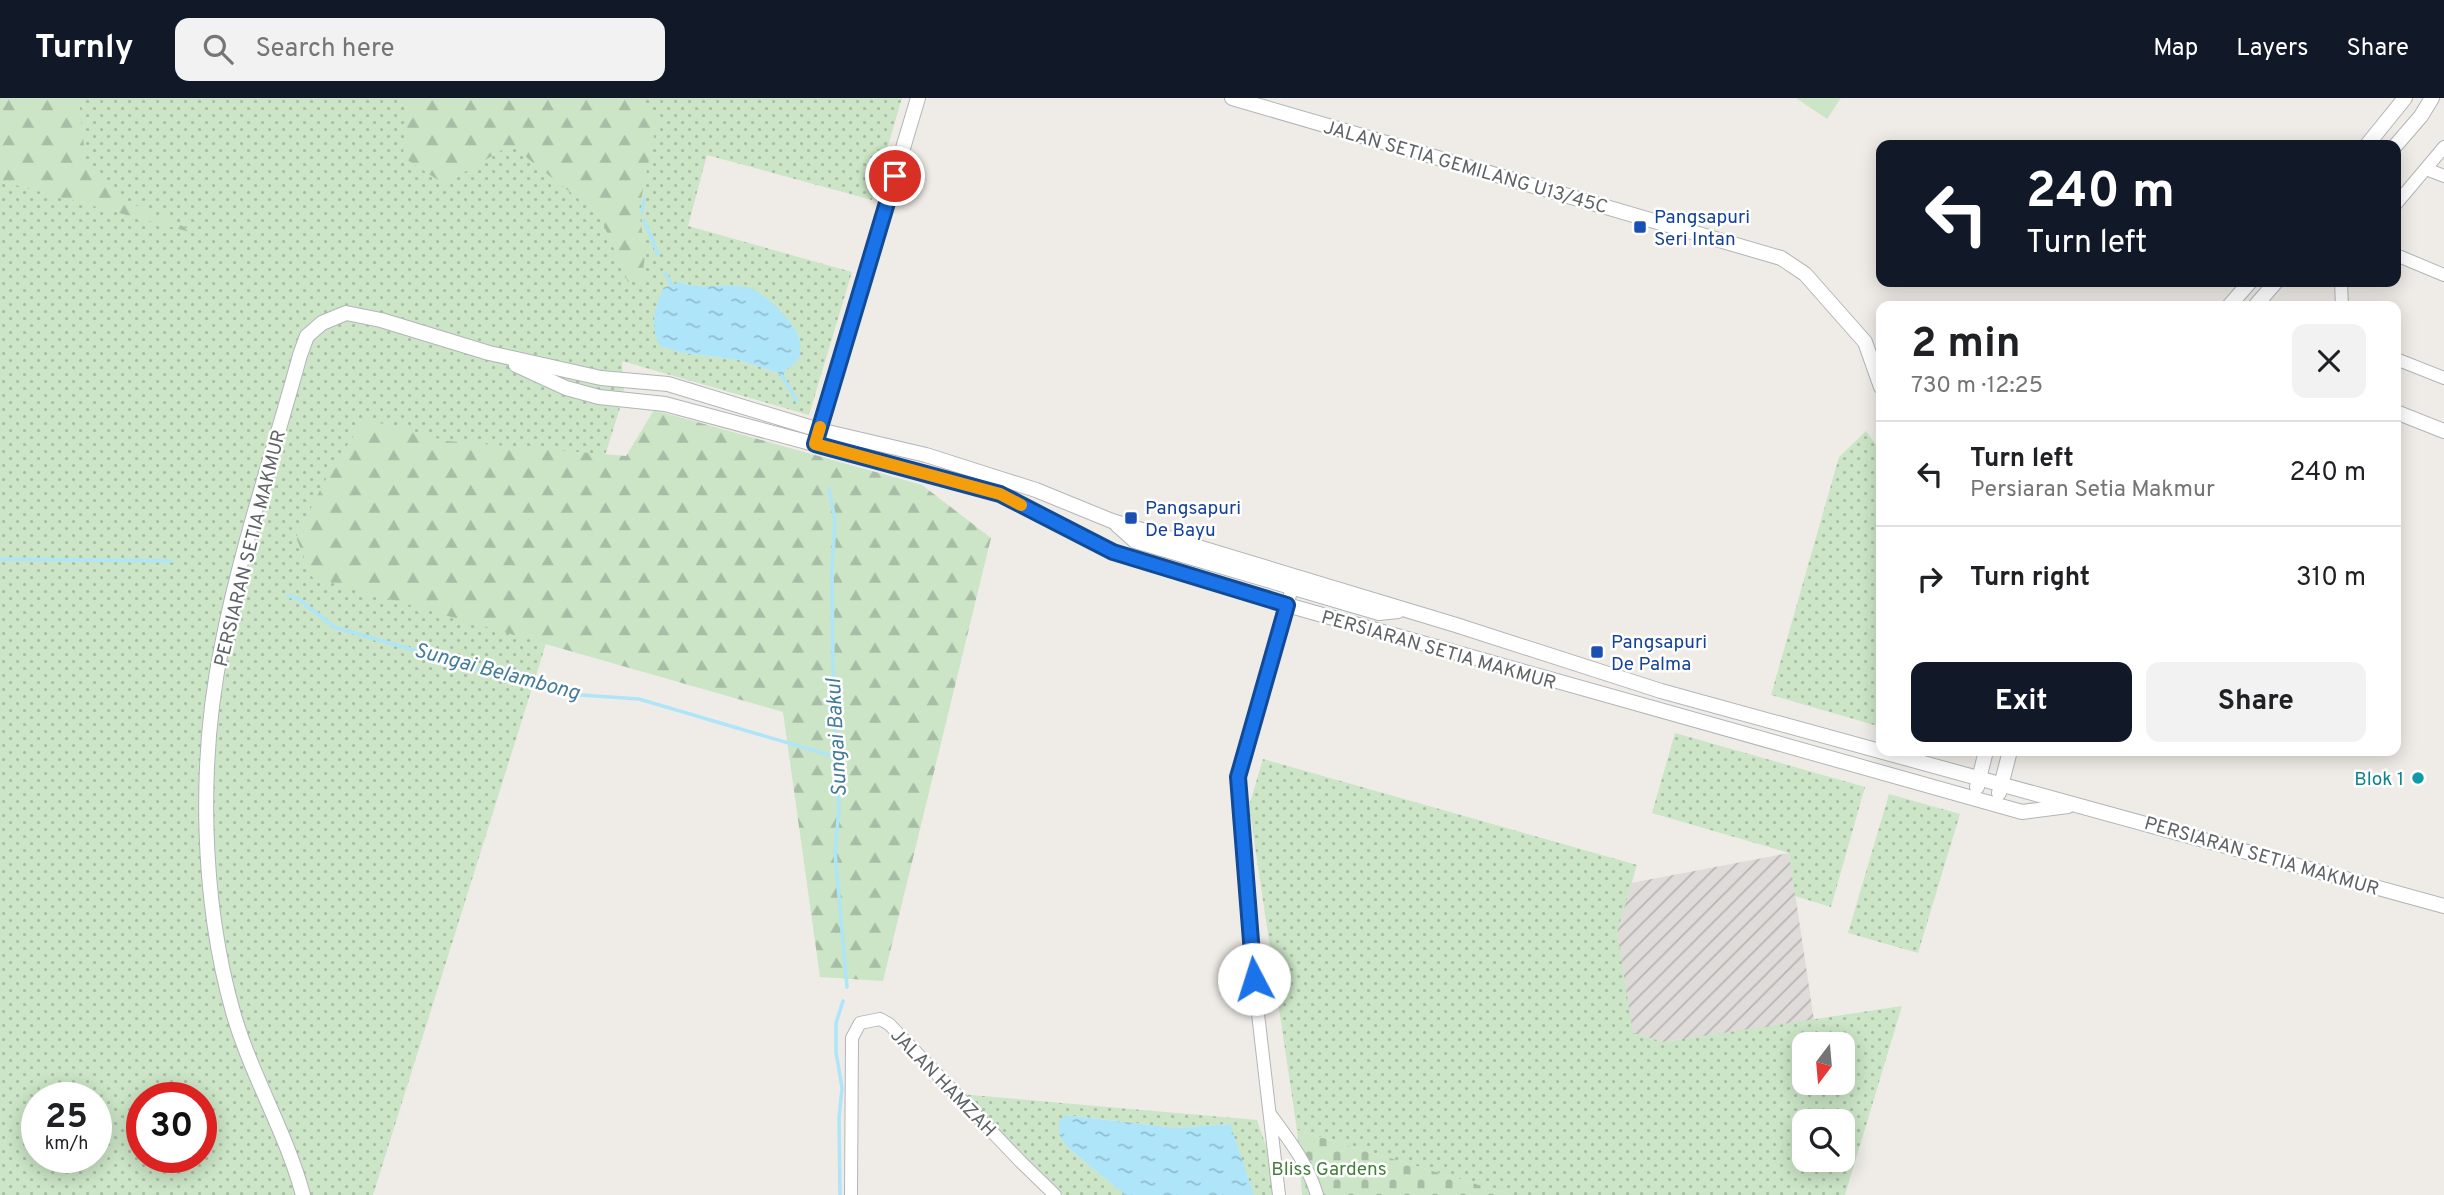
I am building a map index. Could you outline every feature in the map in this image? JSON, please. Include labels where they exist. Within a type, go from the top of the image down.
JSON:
[{"type":"street","points":[[817,437],[918,98]]},
{"type":"street","name":"JALAN SETIA GEMILANG U13/45C","points":[[1232,98],[1781,258],[1805,274],[1865,342],[1876,373]]},
{"type":"street","points":[[2371,140],[2405,98]]},
{"type":"street","points":[[2400,140],[2432,98]]},
{"type":"street","points":[[2401,198],[2444,147]]},
{"type":"street","points":[[2426,169],[2444,176]]},
{"type":"street","points":[[2401,257],[2444,275]]},
{"type":"street","points":[[2259,301],[2272,287]]},
{"type":"street","name":"PERSIARAN SETIA MAKMUR","points":[[303,1195],[296,1169],[255,1072],[234,1013],[215,923],[207,801],[211,721],[224,634],[257,508],[307,335],[322,323],[346,313],[381,320],[489,353],[601,379],[668,384],[817,437],[1000,494],[1113,552],[1287,605],[1672,715],[2022,812],[2080,804]]},
{"type":"street","name":"PERSIARAN SETIA MAKMUR","points":[[489,353],[566,388],[599,397],[665,404],[817,437],[926,455],[1036,490],[1112,521],[1407,610],[1661,691],[1876,750]]},
{"type":"street","points":[[2401,361],[2444,378]]},
{"type":"street","points":[[2401,414],[2444,431]]},
{"type":"street","points":[[1112,521],[1135,541],[1379,613],[1407,610]]},
{"type":"street","points":[[1279,1195],[1257,1005],[1238,777],[1292,587]]},
{"type":"street","name":"PERSIARAN SETIA MAKMUR","points":[[1896,756],[2001,786],[2080,804],[2444,906]]},
{"type":"street","points":[[1974,798],[1985,756]]},
{"type":"street","points":[[1996,804],[2009,756]]},
{"type":"street","name":"JALAN HAMZAH","points":[[851,1195],[852,1038],[860,1023],[880,1019],[889,1024],[1055,1195]]},
{"type":"street","points":[[1270,1114],[1299,1154],[1317,1195]]},
{"type":"shaded area","points":[[1789,853],[1814,1020],[1663,1042],[1632,1033],[1617,932],[1631,883]]},
{"type":"green space","points":[[0,98],[902,98],[872,200],[707,155],[688,226],[852,272],[809,415],[622,361],[624,395],[373,1195],[0,1195]],"holes":[[[680,282],[783,314],[799,336],[800,357],[785,369],[783,377],[739,360],[683,353]]]},
{"type":"green space","points":[[0,98],[79,98],[86,166],[119,198],[205,236],[0,181]]},
{"type":"green space","points":[[406,98],[640,98],[658,116],[639,209],[645,255],[642,279],[628,282],[600,216],[511,145],[444,184],[403,157]]},
{"type":"green space","points":[[1796,98],[1841,98],[1827,119]]},
{"type":"green space","points":[[654,410],[922,485],[991,538],[883,981],[820,977],[783,712],[312,577],[296,537],[330,471],[365,419],[447,441],[626,456]]},
{"type":"green space","points":[[1866,431],[1876,445],[1876,726],[1771,695],[1839,457]]},
{"type":"green space","points":[[1675,733],[1865,787],[1831,907],[1795,896],[1789,853],[1652,813]]},
{"type":"green space","points":[[1263,759],[1637,865],[1617,932],[1633,1033],[1663,1042],[1902,1006],[1855,1162],[1855,1109],[1792,1109],[1792,1172],[1852,1172],[1845,1195],[1512,1195],[1297,1130],[1249,806]]},
{"type":"green space","points":[[1889,794],[1960,814],[1918,953],[1848,933]]},
{"type":"green space","points":[[960,1094],[1257,1120],[1283,1195],[1254,1195],[1229,1124],[1176,1128],[1066,1115],[1067,1147],[1125,1195],[1064,1195]]},
{"type":"green space","name":"Bliss Gardens","points":[[1297,1130],[1512,1195],[1302,1195]]},
{"type":"water","points":[[680,282],[696,286],[753,289],[776,306],[795,329],[800,340],[800,357],[785,370],[783,378],[778,373],[739,360],[683,353],[660,346],[654,324],[658,303],[663,288]]},
{"type":"water","points":[[1065,1115],[1176,1128],[1230,1124],[1254,1195],[1125,1195],[1067,1147],[1059,1134],[1059,1122]]},
{"type":"waterway","name":"Sungai Bakul","points":[[642,212],[644,200]]},
{"type":"waterway","name":"Sungai Bakul","points":[[644,220],[658,254]]},
{"type":"waterway","name":"Sungai Bakul","points":[[665,273],[674,288]]},
{"type":"waterway","name":"Sungai Bakul","points":[[782,376],[797,401]]},
{"type":"waterway","name":"Sungai Bakul","points":[[829,489],[835,520],[832,571],[833,663],[839,808],[835,852],[847,987]]},
{"type":"waterway","name":"Sungai Belambong","points":[[0,559],[171,561]]},
{"type":"waterway","name":"Sungai Belambong","points":[[288,596],[297,598],[334,627],[566,694],[639,699],[836,757]]},
{"type":"waterway","name":"Sungai Bakul","points":[[840,1195],[839,1118],[842,1088],[836,1052],[836,1023],[843,1001]]},
{"type":"slow traffic","points":[[820,427],[815,444],[1000,494],[1021,505]]},
{"type":"place","name":"Pangsapuri Seri Intan","points":[[1640,227]]},
{"type":"place","name":"Pangsapuri De Bayu","points":[[1131,518]]},
{"type":"place","name":"Pangsapuri De Palma","points":[[1597,652]]},
{"type":"place","name":"Blok 1","points":[[2418,778]]},
{"type":"route","points":[[895,176],[815,444],[1000,494],[1113,552],[1287,605],[1238,777],[1254,979]]}]
